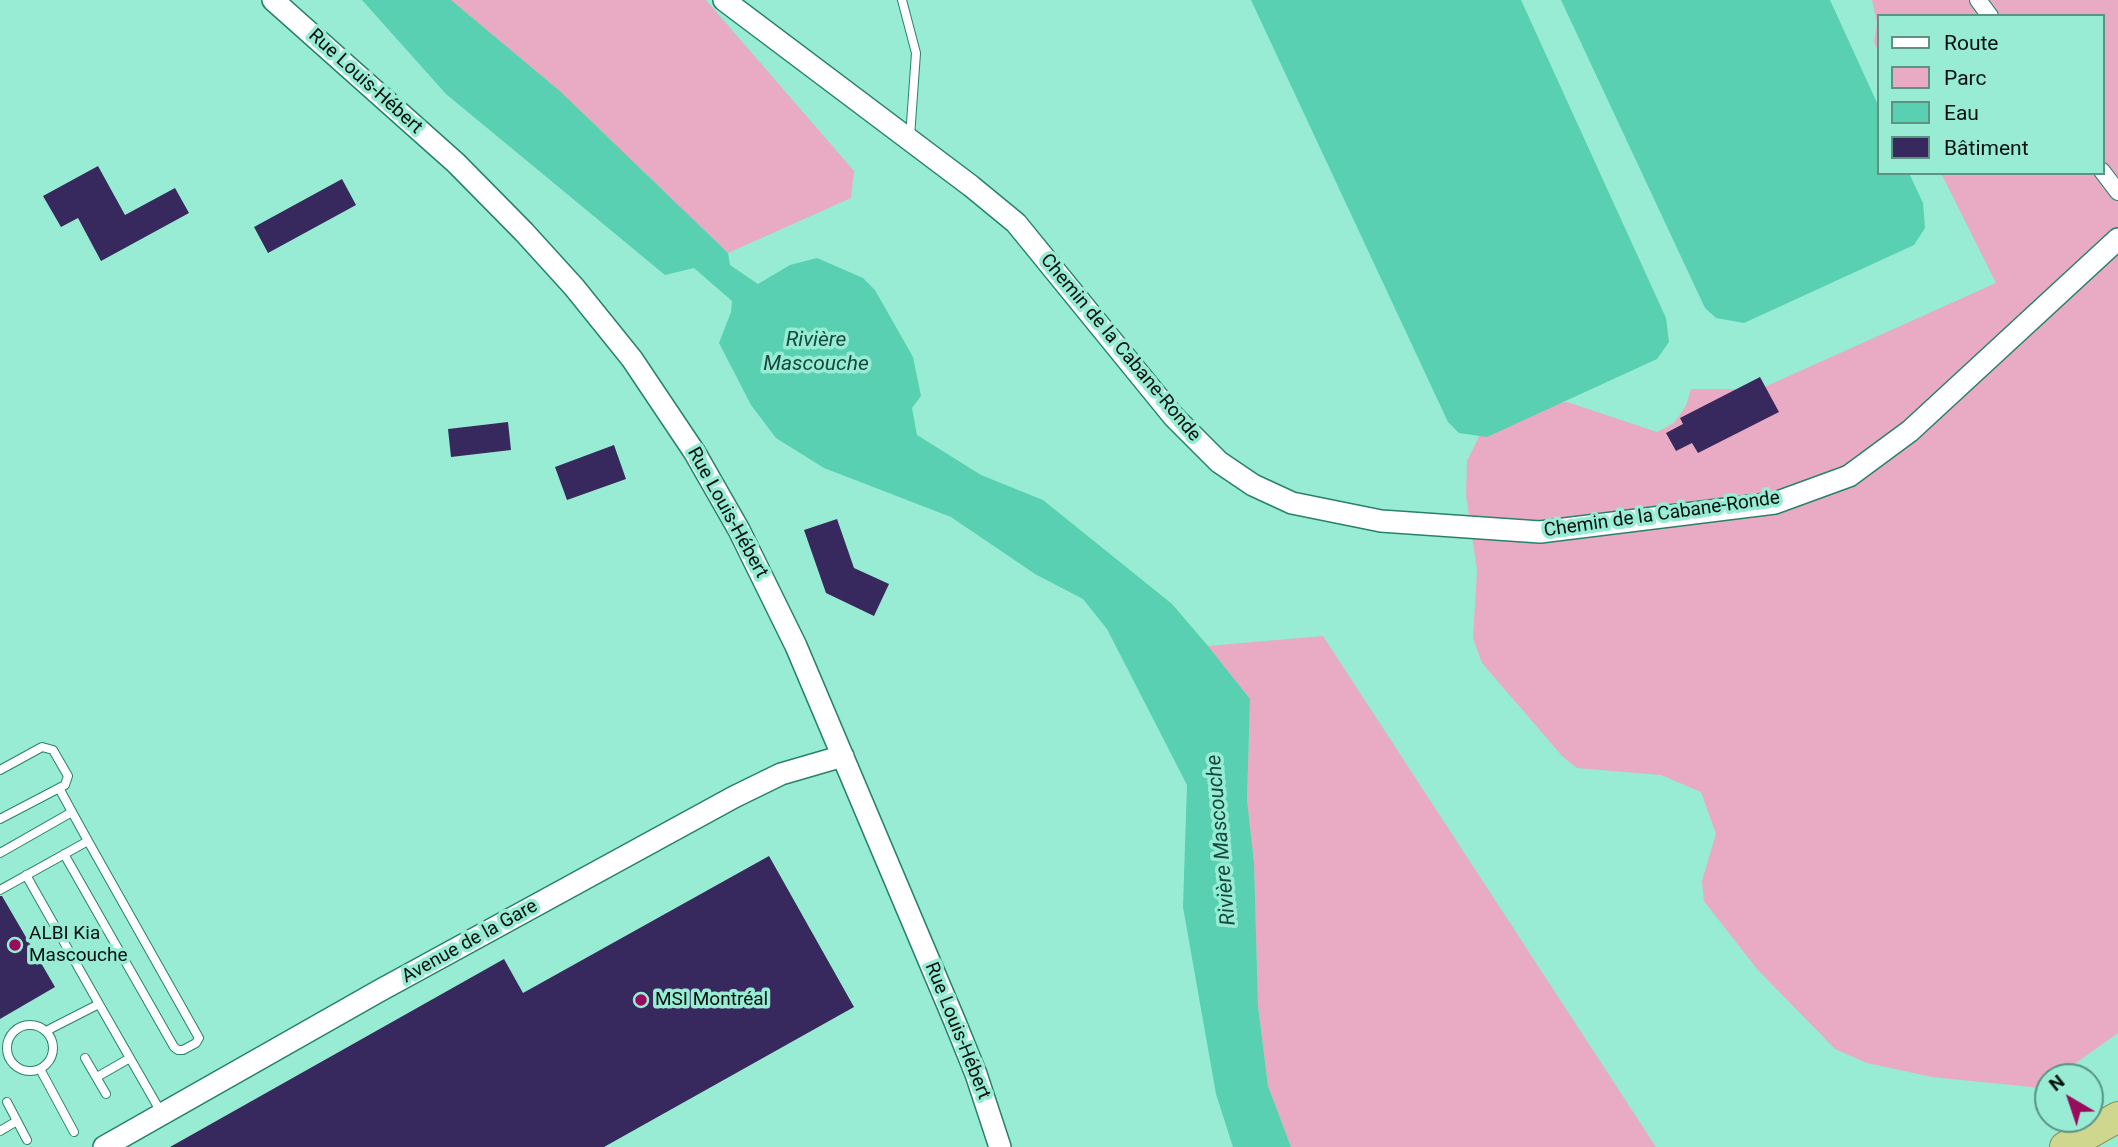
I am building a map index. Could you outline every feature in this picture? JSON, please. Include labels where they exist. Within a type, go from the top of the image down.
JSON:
[{"type":"highway","points":[[2065,1147],[2118,1117]]},
{"type":"street","name":"Rue Louis-Hébert","points":[[273,0],[421,131],[490,197],[574,287],[632,359],[695,453],[729,510],[777,604],[959,1032],[1000,1147]]},
{"type":"street","name":"Chemin de la Cabane-Ronde","points":[[724,0],[910,139],[1016,223],[1174,416],[1219,462],[1253,485],[1292,503],[1381,521],[1540,532],[1775,503],[1849,476],[1910,431],[2118,239]]},
{"type":"street","points":[[2104,174],[2118,192]]},
{"type":"street","name":"Avenue de la Gare","points":[[104,1147],[379,991],[733,797],[781,774],[843,756]]},
{"type":"lane","points":[[901,0],[916,53],[910,139]]},
{"type":"lane","points":[[0,770],[42,747],[48,747],[53,750],[68,776],[65,785],[0,819]]},
{"type":"lane","points":[[59,788],[199,1038],[196,1043],[183,1050],[174,1047],[65,854]]},
{"type":"lane","points":[[0,853],[72,812]]},
{"type":"lane","points":[[0,890],[88,841]]},
{"type":"lane","points":[[26,875],[162,1114]]},
{"type":"lane","points":[[46,1031],[99,1004]]},
{"type":"lane","points":[[33,1025],[46,1031],[51,1037],[53,1052],[46,1065],[40,1069],[25,1070],[18,1067],[4,1049],[19,1028],[33,1025]]},
{"type":"lane","points":[[85,1058],[106,1094]]},
{"type":"lane","points":[[97,1077],[130,1058]]},
{"type":"lane","points":[[40,1069],[74,1132]]},
{"type":"lane","points":[[7,1102],[27,1140]]},
{"type":"lane","points":[[0,1131],[17,1121]]},
{"type":"green space","points":[[451,0],[706,0],[854,171],[851,198],[728,253],[561,92]]},
{"type":"green space","points":[[1872,0],[2118,0],[2118,1033],[2076,1063],[2034,1063],[2034,1087],[1932,1077],[1867,1063],[1835,1049],[1757,969],[1704,901],[1702,881],[1716,834],[1701,792],[1661,775],[1577,768],[1563,757],[1482,663],[1473,638],[1477,570],[1466,495],[1467,461],[1487,420],[1504,409],[1567,402],[1657,432],[1674,423],[1686,406],[1691,389],[1760,389],[1996,283],[1942,175],[2104,175],[2104,14],[1876,14],[1876,18]]},
{"type":"green space","points":[[1323,636],[1656,1147],[1291,1147],[1268,1086],[1258,1006],[1254,863],[1247,800],[1250,699],[1208,646]]},
{"type":"water","name":"Rivière Mascouche","points":[[362,0],[451,0],[561,92],[728,253],[730,265],[758,284],[790,265],[817,258],[863,278],[875,290],[913,357],[921,396],[912,408],[917,435],[981,475],[1043,500],[1172,604],[1208,646],[1250,699],[1247,800],[1254,863],[1258,1006],[1268,1086],[1291,1147],[1233,1147],[1216,1094],[1183,907],[1187,785],[1107,629],[1083,599],[1035,574],[951,517],[824,468],[776,438],[751,405],[719,343],[731,312],[732,301],[694,268],[665,275],[446,94]]},
{"type":"water","points":[[1251,0],[1521,0],[1666,318],[1669,342],[1657,359],[1487,437],[1459,433],[1448,422]]},
{"type":"water","points":[[1561,0],[1830,0],[1876,101],[1876,175],[1910,175],[1923,203],[1925,228],[1914,245],[1744,323],[1716,318],[1705,308]]},
{"type":"building","points":[[98,166],[125,215],[175,188],[189,213],[101,261],[78,218],[61,227],[43,196]]},
{"type":"building","points":[[342,179],[356,205],[268,253],[254,227]]},
{"type":"building","points":[[1760,377],[1779,412],[1698,453],[1692,443],[1676,451],[1666,433],[1683,424],[1680,418]]},
{"type":"building","points":[[508,422],[511,450],[451,457],[448,429]]},
{"type":"building","points":[[614,445],[626,479],[567,500],[555,467]]},
{"type":"building","points":[[837,519],[854,568],[889,584],[874,616],[826,593],[804,530]]},
{"type":"building","name":"MSI Montréal","points":[[769,856],[854,1007],[604,1147],[170,1147],[504,959],[523,993]]},
{"type":"building","name":"ALBI Kia Mascouche","points":[[0,896],[55,987],[0,1019]]},
{"type":"place","name":"ALBI Kia Mascouche","points":[[15,945]]},
{"type":"place","name":"MSI Montréal","points":[[641,1000]]}]
